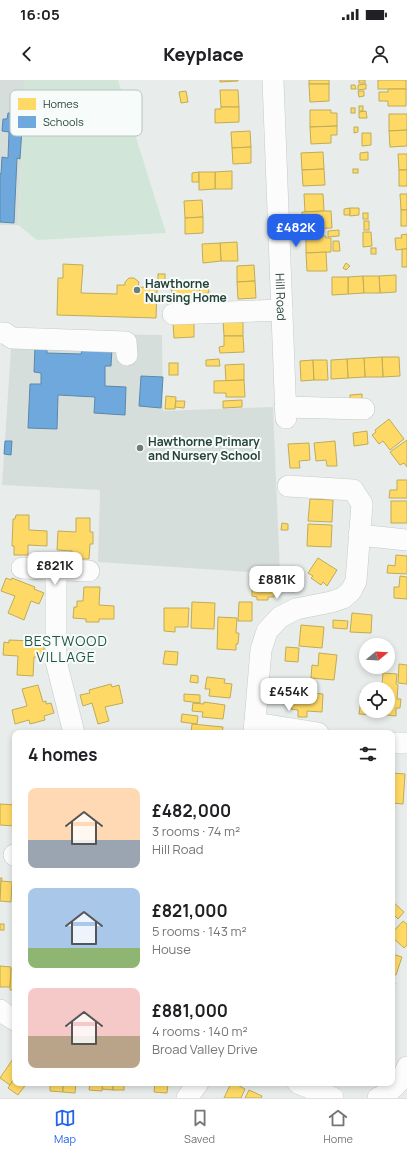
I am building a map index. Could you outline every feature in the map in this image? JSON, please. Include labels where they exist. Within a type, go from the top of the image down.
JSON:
[{"type":"street","name":"Hill Road","points":[[273,80],[286,412],[364,409]]},
{"type":"street","points":[[173,314],[282,310]]},
{"type":"street","points":[[0,332],[5,333],[12,338],[126,342],[127,355]]},
{"type":"street","points":[[280,730],[254,728],[261,650],[267,631],[280,617],[296,608],[331,602],[343,598],[351,591],[356,581],[362,504],[353,490],[288,486]]},
{"type":"street","points":[[359,535],[407,540]]},
{"type":"street","points":[[22,568],[89,571]]},
{"type":"street","points":[[56,570],[56,661],[73,730]]},
{"type":"street","points":[[395,743],[407,743]]},
{"type":"street","points":[[395,1086],[407,1067]]},
{"type":"street","points":[[187,1098],[196,1086]]},
{"type":"street","points":[[305,1086],[333,1098]]},
{"type":"street","points":[[382,1097],[395,1086]]},
{"type":"shaded area","points":[[0,80],[25,80],[25,90],[10,90],[10,136],[22,136],[18,225],[0,225]]},
{"type":"shaded area","name":"Hawthorne Primary and Nursery School","points":[[12,333],[162,335],[163,411],[273,407],[280,574],[98,562],[100,490],[2,485]]},
{"type":"green space","points":[[25,80],[118,80],[121,90],[25,90]]},
{"type":"green space","points":[[22,136],[136,136],[166,233],[37,240],[18,225]]},
{"type":"building: Homes","points":[[220,80],[238,80],[238,81],[220,82]]},
{"type":"building: Homes","points":[[309,80],[329,80],[329,84],[309,84]]},
{"type":"building: Homes","points":[[359,80],[365,80],[365,83],[359,83]]},
{"type":"building: Homes","points":[[378,80],[406,80],[406,89],[378,89]]},
{"type":"building: Homes","points":[[309,84],[329,84],[329,101],[310,102]]},
{"type":"building: Homes","points":[[366,84],[366,89],[358,90],[358,85]]},
{"type":"building: Homes","points":[[351,85],[355,85],[356,89],[351,89]]},
{"type":"building: Homes","points":[[388,89],[406,89],[406,106],[388,106],[388,101],[379,101],[379,92],[388,92]]},
{"type":"building: Homes","points":[[220,90],[238,90],[239,107],[221,107]]},
{"type":"building: Homes","points":[[186,91],[188,102],[181,103],[179,92]]},
{"type":"building: Homes","points":[[358,91],[364,91],[364,96],[359,97]]},
{"type":"building: Homes","points":[[359,106],[363,106],[363,111],[359,111]]},
{"type":"building: Homes","points":[[221,107],[239,107],[239,122],[215,123],[215,109],[221,109]]},
{"type":"building: Homes","points":[[351,108],[355,108],[355,113],[351,113]]},
{"type":"building: Homes","points":[[310,110],[331,110],[331,113],[337,113],[337,126],[310,127]]},
{"type":"building: Homes","points":[[366,111],[367,118],[359,118],[359,112]]},
{"type":"building: Homes","points":[[389,114],[407,114],[407,130],[389,131]]},
{"type":"building: Homes","points":[[337,126],[337,135],[331,135],[331,143],[311,144],[310,127]]},
{"type":"building: Homes","points":[[354,127],[358,127],[358,132],[354,133]]},
{"type":"building: Homes","points":[[407,130],[407,146],[390,147],[389,131]]},
{"type":"building: Homes","points":[[250,131],[251,147],[232,148],[231,132]]},
{"type":"building: Homes","points":[[362,133],[371,133],[371,145],[362,146]]},
{"type":"building: Homes","points":[[251,147],[251,163],[233,164],[232,148]]},
{"type":"building: Homes","points":[[323,152],[324,169],[302,170],[301,153]]},
{"type":"building: Homes","points":[[368,152],[368,160],[360,160],[360,153]]},
{"type":"building: Homes","points":[[398,154],[407,154],[407,170],[399,170]]},
{"type":"building: Homes","points":[[324,169],[325,185],[303,186],[302,170]]},
{"type":"building: Homes","points":[[353,169],[358,169],[358,173],[353,173]]},
{"type":"building: Homes","points":[[399,170],[407,170],[407,186],[399,186]]},
{"type":"building: Homes","points":[[232,171],[232,189],[215,189],[215,172]]},
{"type":"building: Homes","points":[[199,172],[199,182],[192,182],[192,173]]},
{"type":"building: Homes","points":[[199,172],[215,172],[215,189],[199,190]]},
{"type":"building: Homes","points":[[304,194],[323,194],[324,211],[305,212]]},
{"type":"building: Homes","points":[[400,194],[407,194],[407,210],[401,210]]},
{"type":"building: Homes","points":[[202,200],[203,217],[185,218],[184,201]]},
{"type":"building: Homes","points":[[350,208],[350,215],[344,215],[344,209]]},
{"type":"building: Homes","points":[[350,208],[359,208],[359,215],[350,216]]},
{"type":"building: Homes","points":[[401,210],[407,210],[407,226],[401,226]]},
{"type":"building: Homes","points":[[331,211],[332,228],[303,229],[302,212]]},
{"type":"building: Homes","points":[[363,213],[368,213],[368,219],[363,219]]},
{"type":"building: Homes","points":[[203,217],[203,233],[185,234],[185,218]]},
{"type":"building: Homes","points":[[364,221],[369,221],[369,230],[364,230]]},
{"type":"building: Homes","points":[[339,230],[339,236],[328,237],[328,231]]},
{"type":"building: Homes","points":[[363,232],[371,232],[372,246],[363,247]]},
{"type":"building: Homes","points":[[407,234],[407,249],[396,250],[395,238],[402,238],[401,235]]},
{"type":"building: Homes","points":[[306,236],[326,236],[326,238],[331,238],[331,252],[306,253]]},
{"type":"building: Homes","points":[[333,241],[339,241],[340,251],[333,251]]},
{"type":"building: Homes","points":[[237,242],[238,261],[221,261],[220,243]]},
{"type":"building: Homes","points":[[220,243],[221,261],[203,263],[202,244]]},
{"type":"building: Homes","points":[[371,248],[376,248],[376,254],[371,254]]},
{"type":"building: Homes","points":[[402,249],[407,249],[407,267],[402,267]]},
{"type":"building: Homes","points":[[326,252],[327,271],[307,271],[306,253]]},
{"type":"building: Homes","points":[[346,263],[350,266],[346,270],[343,268]]},
{"type":"building: Homes","name":"Hawthorne Nursing Home","points":[[63,264],[83,265],[81,293],[117,294],[117,285],[125,285],[125,282],[129,278],[134,278],[139,282],[138,287],[157,288],[156,318],[57,315],[58,278],[63,278]]},
{"type":"building: Homes","points":[[254,265],[255,281],[237,282],[237,266]]},
{"type":"building: Homes","points":[[158,274],[165,274],[165,283],[158,283]]},
{"type":"building: Homes","points":[[396,275],[396,292],[380,293],[379,276]]},
{"type":"building: Homes","points":[[363,276],[364,293],[348,294],[348,277]]},
{"type":"building: Homes","points":[[363,276],[379,276],[380,293],[364,293]]},
{"type":"building: Homes","points":[[332,277],[348,277],[348,294],[332,295]]},
{"type":"building: Homes","points":[[255,281],[256,298],[238,299],[237,282]]},
{"type":"building: Homes","points":[[199,283],[200,297],[172,299],[171,285]]},
{"type":"building: Homes","points":[[199,284],[208,284],[209,293],[200,294]]},
{"type":"building: Homes","points":[[243,319],[243,336],[224,336],[223,320]]},
{"type":"building: Homes","points":[[194,322],[194,337],[174,338],[173,323]]},
{"type":"building: Homes","points":[[224,336],[243,336],[244,352],[220,353],[219,347],[224,346]]},
{"type":"building: Homes","points":[[382,357],[399,357],[400,376],[383,377]]},
{"type":"building: Homes","points":[[382,357],[383,377],[365,377],[364,358]]},
{"type":"building: Homes","points":[[364,358],[365,377],[348,378],[347,359]]},
{"type":"building: Homes","points":[[219,359],[220,366],[206,366],[206,360]]},
{"type":"building: Homes","points":[[347,359],[348,378],[331,379],[331,360]]},
{"type":"building: Homes","points":[[313,360],[314,380],[301,381],[300,361]]},
{"type":"building: Homes","points":[[313,360],[327,360],[328,380],[314,380]]},
{"type":"building: Homes","points":[[169,363],[178,363],[178,375],[169,375]]},
{"type":"building: Homes","points":[[244,364],[244,380],[226,381],[225,365]]},
{"type":"building: Homes","points":[[244,380],[245,397],[226,397],[226,393],[214,393],[214,381]]},
{"type":"building: Homes","points":[[362,394],[362,402],[350,402],[350,395]]},
{"type":"building: Homes","points":[[166,396],[176,397],[175,409],[165,409]]},
{"type":"building: Homes","points":[[242,400],[242,407],[223,408],[223,401]]},
{"type":"building: Homes","points":[[176,401],[185,401],[184,408],[175,407]]},
{"type":"building: Homes","points":[[389,419],[404,439],[390,450],[383,441],[379,444],[372,435],[376,432],[375,430]]},
{"type":"building: Homes","points":[[367,431],[368,444],[354,446],[353,433]]},
{"type":"building: Homes","points":[[407,440],[407,467],[404,463],[400,465],[390,452]]},
{"type":"building: Homes","points":[[335,441],[337,466],[327,466],[326,460],[316,461],[314,443]]},
{"type":"building: Homes","points":[[309,443],[310,460],[299,461],[300,468],[290,468],[288,444]]},
{"type":"building: Homes","points":[[397,480],[407,480],[407,498],[389,498],[390,490],[397,490]]},
{"type":"building: Homes","points":[[310,499],[333,500],[332,522],[308,521]]},
{"type":"building: Homes","points":[[391,501],[407,501],[407,523],[391,523]]},
{"type":"building: Homes","points":[[16,515],[29,515],[29,530],[47,531],[47,546],[28,545],[28,555],[14,555],[14,546],[12,546],[13,519],[15,519]]},
{"type":"building: Homes","points":[[76,518],[90,518],[90,532],[93,532],[93,544],[90,544],[89,559],[77,559],[77,556],[72,556],[72,551],[57,550],[58,531],[76,532]]},
{"type":"building: Homes","points":[[282,523],[288,524],[288,530],[281,530]]},
{"type":"building: Homes","points":[[308,524],[332,525],[331,547],[307,546]]},
{"type":"building: Homes","points":[[396,555],[407,556],[407,574],[387,573],[388,565],[395,566]]},
{"type":"building: Homes","points":[[318,558],[337,570],[327,586],[323,582],[321,585],[311,578],[313,576],[308,573]]},
{"type":"building: Homes","points":[[292,566],[303,574],[297,584],[285,576]]},
{"type":"building: Homes","points":[[400,576],[407,577],[407,599],[394,598],[394,587],[399,587]]},
{"type":"building: Homes","points":[[6,578],[11,580],[12,578],[35,587],[34,589],[44,593],[39,604],[31,601],[24,620],[8,613],[15,596],[1,591]]},
{"type":"building: Homes","points":[[252,580],[275,581],[274,597],[268,597],[268,600],[257,600],[257,597],[252,596]]},
{"type":"building: Homes","points":[[84,587],[100,587],[99,605],[114,606],[114,619],[99,619],[99,622],[86,622],[86,619],[73,618],[74,607],[77,607],[77,601],[83,601]]},
{"type":"building: Homes","points":[[192,602],[215,603],[214,629],[191,628]]},
{"type":"building: Homes","points":[[239,602],[252,602],[252,621],[238,621]]},
{"type":"building: Homes","points":[[164,608],[189,608],[188,627],[175,627],[175,632],[164,631]]},
{"type":"building: Homes","points":[[352,613],[372,615],[371,633],[350,632]]},
{"type":"building: Homes","points":[[218,617],[237,618],[236,633],[239,633],[236,650],[217,649]]},
{"type":"building: Homes","points":[[333,620],[348,621],[347,629],[333,628]]},
{"type":"building: Homes","points":[[301,625],[324,627],[322,648],[299,646]]},
{"type":"building: Homes","points":[[9,640],[33,641],[33,644],[44,645],[44,657],[34,657],[33,676],[17,675],[18,656],[3,655],[4,642],[9,643]]},
{"type":"building: Homes","points":[[286,647],[299,648],[298,662],[285,661]]},
{"type":"building: Homes","points":[[165,651],[178,652],[177,665],[163,664]]},
{"type":"building: Homes","points":[[319,653],[337,655],[334,680],[311,678],[312,665],[318,666]]},
{"type":"building: Homes","points":[[399,664],[407,665],[407,684],[398,683]]},
{"type":"building: Homes","points":[[383,674],[397,674],[397,699],[401,699],[400,708],[396,708],[396,716],[395,682],[382,682]]},
{"type":"building: Homes","points":[[191,675],[198,676],[198,683],[190,682]]},
{"type":"building: Homes","points":[[207,677],[225,679],[224,683],[232,684],[230,698],[209,696],[210,689],[205,689]]},
{"type":"building: Homes","points":[[111,684],[112,687],[119,685],[123,703],[105,707],[109,721],[98,724],[92,703],[83,706],[80,695],[90,693],[89,690]]},
{"type":"building: Homes","points":[[38,685],[43,702],[46,701],[46,704],[51,703],[54,713],[44,716],[45,720],[30,724],[29,720],[15,724],[12,710],[27,706],[22,689]]},
{"type":"building: Homes","points":[[292,691],[323,694],[322,712],[307,711],[307,717],[298,717],[298,710],[291,709]]},
{"type":"building: Homes","points":[[184,694],[200,695],[200,703],[184,701]]},
{"type":"building: Homes","points":[[204,702],[225,705],[223,719],[202,717],[203,712],[192,711],[193,703],[204,704]]},
{"type":"building: Homes","points":[[182,714],[198,716],[197,724],[181,722]]},
{"type":"building: Homes","points":[[192,724],[223,727],[222,730],[191,730]]},
{"type":"building: Homes","points":[[395,773],[405,774],[403,804],[395,803]]},
{"type":"building: Homes","points":[[0,804],[12,805],[12,826],[0,825]]},
{"type":"building: Homes","points":[[0,878],[2,878],[0,899]]},
{"type":"building: Homes","points":[[1,881],[12,882],[11,902],[0,901]]},
{"type":"building: Homes","points":[[395,904],[404,912],[398,919],[395,916]]},
{"type":"building: Homes","points":[[403,921],[407,924],[407,945],[404,948],[395,940],[395,930]]},
{"type":"building: Homes","points":[[0,924],[4,924],[4,930],[0,930]]},
{"type":"building: Homes","points":[[395,955],[402,957],[395,975]]},
{"type":"building: Homes","points":[[0,966],[11,967],[10,987],[0,987]]},
{"type":"building: Homes","points":[[11,969],[12,990],[10,990]]},
{"type":"building: Homes","points":[[12,1060],[12,1082],[10,1085],[0,1078]]},
{"type":"building: Homes","points":[[12,1082],[12,1086],[25,1086],[18,1095],[8,1088]]},
{"type":"building: Homes","points":[[50,1086],[63,1086],[63,1092],[50,1091]]},
{"type":"building: Homes","points":[[63,1086],[76,1086],[75,1093],[63,1092]]},
{"type":"building: Homes","points":[[90,1086],[103,1086],[102,1091],[89,1090]]},
{"type":"building: Homes","points":[[102,1086],[113,1086],[113,1090],[102,1089]]},
{"type":"building: Homes","points":[[113,1086],[124,1086],[124,1090],[113,1090]]},
{"type":"building: Homes","points":[[155,1086],[168,1086],[167,1093],[154,1092]]},
{"type":"building: Homes","points":[[230,1086],[240,1086],[245,1089],[241,1098],[224,1098]]},
{"type":"building: Homes","points":[[249,1090],[262,1096],[261,1098],[245,1098]]},
{"type":"building: Schools","points":[[8,113],[10,113],[10,136],[22,136],[20,159],[17,158],[14,223],[0,222],[0,173],[1,174],[2,157],[8,158],[9,132],[2,131],[3,119],[7,119]]},
{"type":"building: Schools","points":[[35,347],[47,347],[47,353],[81,354],[82,350],[112,348],[111,366],[105,366],[105,386],[126,387],[125,415],[94,413],[95,397],[58,395],[57,429],[28,428],[30,384],[41,384],[41,373],[34,372]]},
{"type":"building: Schools","points":[[141,376],[163,377],[161,408],[139,406]]},
{"type":"building: Schools","points":[[5,441],[12,441],[11,455],[4,454]]},
{"type":"place","name":"Hawthorne Nursing Home","points":[[137,290]]},
{"type":"place","name":"Hawthorne Primary and Nursery School","points":[[140,448]]},
{"type":"district","name":"BESTWOOD VILLAGE","points":[[66,648]]}]
